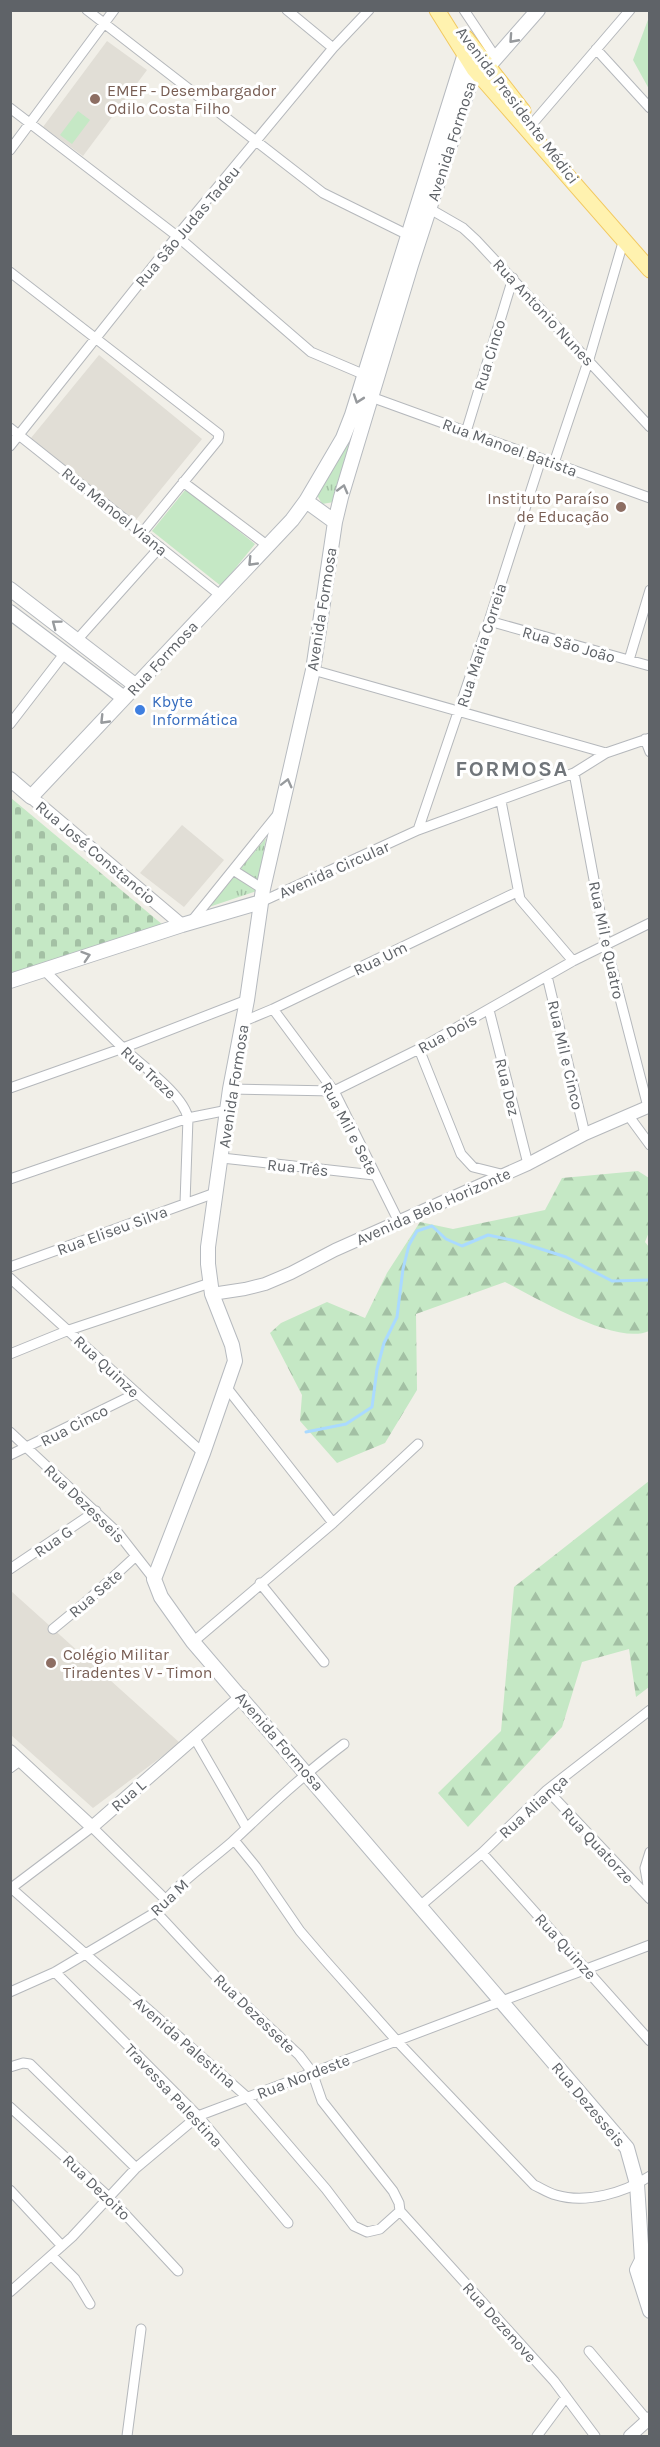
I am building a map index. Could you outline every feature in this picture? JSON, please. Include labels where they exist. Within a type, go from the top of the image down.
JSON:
[{"type":"main road","name":"Avenida Presidente Médici","points":[[437,10],[532,123],[588,199]]},
{"type":"main road","name":"Avenida Presidente Médici","points":[[447,10],[479,58],[588,199],[650,270]]},
{"type":"main road","points":[[479,58],[538,10]]},
{"type":"main road","name":"Avenida Formosa","points":[[479,58],[430,210],[406,263],[387,323],[366,375],[349,440],[313,670],[262,895],[247,1000],[230,1089],[222,1158],[214,1193],[208,1247],[211,1288],[234,1353],[233,1367],[203,1454],[154,1579],[161,1597],[194,1642],[501,2001]]},
{"type":"main road","name":"Avenida Formosa","points":[[406,263],[408,235],[479,58]]},
{"type":"main road","name":"Avenida Formosa","points":[[292,520],[349,440],[371,397],[387,323]]},
{"type":"main road","points":[[306,501],[335,522]]},
{"type":"main road","name":"Rua Formosa","points":[[31,797],[292,520]]},
{"type":"main road","points":[[10,589],[135,685]]},
{"type":"main road","points":[[10,612],[124,698]]},
{"type":"main road","name":"Rua José Constancio","points":[[10,779],[31,797]]},
{"type":"main road","name":"Avenida Circular","points":[[10,981],[186,923],[262,895]]},
{"type":"main road","name":"Rua Dezesseis","points":[[501,2001],[621,2139],[646,2179],[642,2260],[637,2270],[650,2311]]},
{"type":"main road","points":[[642,2260],[650,2274]]},
{"type":"street","points":[[87,10],[323,193],[408,235]]},
{"type":"street","points":[[10,150],[114,10]]},
{"type":"street","points":[[287,10],[333,48]]},
{"type":"street","name":"Rua São Judas Tadeu","points":[[10,446],[177,236],[333,48],[369,10]]},
{"type":"street","points":[[464,10],[479,58]]},
{"type":"street","points":[[532,123],[630,10]]},
{"type":"street","points":[[596,50],[650,108]]},
{"type":"street","points":[[10,108],[177,236],[311,352],[366,375]]},
{"type":"street","name":"Rua Antonio Nunes","points":[[430,210],[463,228],[513,278],[650,427]]},
{"type":"street","points":[[554,463],[589,359],[624,239]]},
{"type":"street","points":[[10,272],[217,431],[219,435],[142,533]]},
{"type":"street","name":"Rua Cinco","points":[[466,432],[513,278]]},
{"type":"street","name":"Rua Manoel Batista","points":[[371,397],[650,498]]},
{"type":"street","name":"Rua Manoel Viana","points":[[10,428],[220,595]]},
{"type":"street","name":"Rua Maria Correia","points":[[418,831],[541,459]]},
{"type":"street","points":[[183,482],[268,546]]},
{"type":"street","points":[[77,640],[160,547]]},
{"type":"street","points":[[629,660],[650,590]]},
{"type":"street","name":"Rua São João","points":[[489,621],[650,666]]},
{"type":"street","points":[[10,724],[64,654]]},
{"type":"street","points":[[313,670],[606,753]]},
{"type":"street","points":[[647,739],[650,752]]},
{"type":"street","name":"Avenida Circular","points":[[262,895],[418,831],[574,772],[606,753],[647,739]]},
{"type":"street","name":"Rua Mil e Quatro","points":[[574,772],[606,944],[649,1106]]},
{"type":"street","name":"Rua José Constancio","points":[[31,797],[186,923]]},
{"type":"street","points":[[501,801],[517,892],[543,927],[573,961]]},
{"type":"street","points":[[186,923],[280,812]]},
{"type":"street","points":[[233,870],[262,895]]},
{"type":"street","name":"Rua Um","points":[[242,1022],[273,1010],[517,892]]},
{"type":"street","name":"Rua Dois","points":[[230,1089],[334,1091],[419,1049],[573,961],[650,923]]},
{"type":"street","name":"Rua Treze","points":[[44,970],[123,1048],[177,1097],[188,1118]]},
{"type":"street","name":"Rua Mil e Cinco","points":[[547,976],[585,1134]]},
{"type":"street","points":[[10,1088],[123,1048],[247,1000]]},
{"type":"street","name":"Rua Mil e Sete","points":[[273,1010],[334,1091],[399,1222]]},
{"type":"street","name":"Rua Dez","points":[[489,1010],[528,1164]]},
{"type":"street","points":[[419,1049],[461,1154],[473,1167],[501,1174]]},
{"type":"street","name":"Avenida Belo Horizonte","points":[[211,1288],[265,1284],[649,1106]]},
{"type":"street","points":[[10,1179],[188,1118],[228,1110]]},
{"type":"street","points":[[628,1115],[650,1145]]},
{"type":"street","points":[[185,1203],[188,1118]]},
{"type":"street","name":"Rua Três","points":[[222,1158],[374,1175]]},
{"type":"street","name":"Rua Eliseu Silva","points":[[10,1267],[214,1193]]},
{"type":"street","name":"Rua Quinze","points":[[10,1278],[203,1454]]},
{"type":"street","points":[[10,1354],[69,1330],[211,1288]]},
{"type":"street","points":[[227,1388],[333,1522]]},
{"type":"street","name":"Rua Cinco","points":[[10,1455],[137,1394]]},
{"type":"street","name":"Rua Dezesseis","points":[[10,1432],[118,1533],[154,1579]]},
{"type":"street","points":[[194,1642],[333,1522],[418,1444]]},
{"type":"street","name":"Rua G","points":[[10,1569],[96,1511]]},
{"type":"street","name":"Rua Sete","points":[[52,1629],[87,1601],[136,1556]]},
{"type":"street","points":[[261,1582],[324,1662]]},
{"type":"street","name":"Rua L","points":[[11,1888],[92,1827],[242,1696]]},
{"type":"street","name":"Rua Aliança","points":[[420,1905],[482,1853],[547,1790],[650,1710]]},
{"type":"street","points":[[194,1737],[246,1827]]},
{"type":"street","name":"Rua M","points":[[10,1992],[55,1972],[156,1912],[165,1899],[234,1840],[307,1772],[344,1744]]},
{"type":"street","points":[[10,1751],[165,1899]]},
{"type":"street","points":[[10,1768],[21,1760]]},
{"type":"street","name":"Rua Quatorze","points":[[547,1790],[650,1898]]},
{"type":"street","points":[[234,1840],[300,1931],[397,2041],[534,2184],[555,2195],[584,2199],[610,2194],[646,2179]]},
{"type":"street","points":[[650,1852],[645,1868],[650,1898]]},
{"type":"street","name":"Rua Quinze","points":[[482,1853],[650,2041]]},
{"type":"street","name":"Avenida Palestina","points":[[11,1888],[247,2097],[326,2189],[354,2226],[367,2232],[380,2229],[400,2211]]},
{"type":"street","name":"Rua Dezessete","points":[[156,1912],[224,1985],[285,2040],[312,2072],[322,2101],[393,2191],[400,2211]]},
{"type":"street","name":"Rua Nordeste","points":[[10,2292],[52,2256],[110,2198],[136,2168],[198,2116],[650,1945]]},
{"type":"street","name":"Travessa Palestina","points":[[55,1972],[198,2116],[288,2223]]},
{"type":"street","points":[[10,2067],[23,2062],[30,2064],[136,2168]]},
{"type":"street","name":"Rua Dezoito","points":[[11,2109],[110,2198],[178,2271]]},
{"type":"street","points":[[10,2190],[62,2246]]},
{"type":"street","name":"Rua Dezenove","points":[[400,2211],[566,2397],[595,2436]]},
{"type":"street","points":[[52,2256],[75,2280],[90,2304]]},
{"type":"street","points":[[127,2436],[141,2329]]},
{"type":"street","points":[[589,2351],[648,2419],[630,2436]]},
{"type":"street","points":[[537,2436],[566,2397]]},
{"type":"shaded area","name":"EMEF - Desembargador Odilo Costa Filho","points":[[107,41],[147,70],[83,156],[43,127]]},
{"type":"shaded area","points":[[99,355],[202,439],[135,521],[31,438]]},
{"type":"shaded area","points":[[182,825],[224,860],[184,907],[140,873]]},
{"type":"shaded area","name":"Colégio Militar Tiradentes V - Timon","points":[[11,1591],[180,1743],[93,1808],[11,1735]]},
{"type":"green space","points":[[649,17],[649,89],[633,60]]},
{"type":"green space","points":[[78,111],[90,120],[72,144],[60,135]]},
{"type":"green space","points":[[346,444],[351,447],[334,502],[322,504],[316,493]]},
{"type":"green space","points":[[186,489],[255,544],[221,586],[152,531]]},
{"type":"green space","points":[[11,798],[163,925],[11,976]]},
{"type":"green space","points":[[266,838],[257,891],[209,907]]},
{"type":"green space","points":[[638,1171],[649,1178],[649,1232],[645,1242],[649,1247],[649,1331],[635,1334],[617,1332],[598,1326],[505,1282],[416,1314],[417,1390],[385,1443],[337,1463],[300,1421],[302,1395],[270,1333],[281,1323],[327,1302],[365,1318],[387,1273],[420,1222],[453,1229],[545,1210],[562,1178]]},
{"type":"green space","points":[[649,1481],[649,1687],[636,1697],[629,1649],[582,1662],[562,1727],[468,1827],[438,1793],[501,1731],[514,1587]]},
{"type":"waterway","points":[[306,1432],[346,1424],[372,1407],[377,1369],[384,1343],[397,1317],[403,1269],[409,1245],[417,1231],[432,1226],[446,1239],[462,1246],[488,1235],[516,1241],[566,1257],[612,1281],[650,1280]]},
{"type":"place","name":"EMEF - Desembargador Odilo Costa Filho","points":[[95,99]]},
{"type":"place","name":"Instituto Paraíso de Educação","points":[[621,507]]},
{"type":"place","name":"Kbyte Informática","points":[[140,710]]},
{"type":"place","name":"Colégio Militar Tiradentes V - Timon","points":[[51,1663]]},
{"type":"district","name":"FORMOSA","points":[[512,768]]}]
